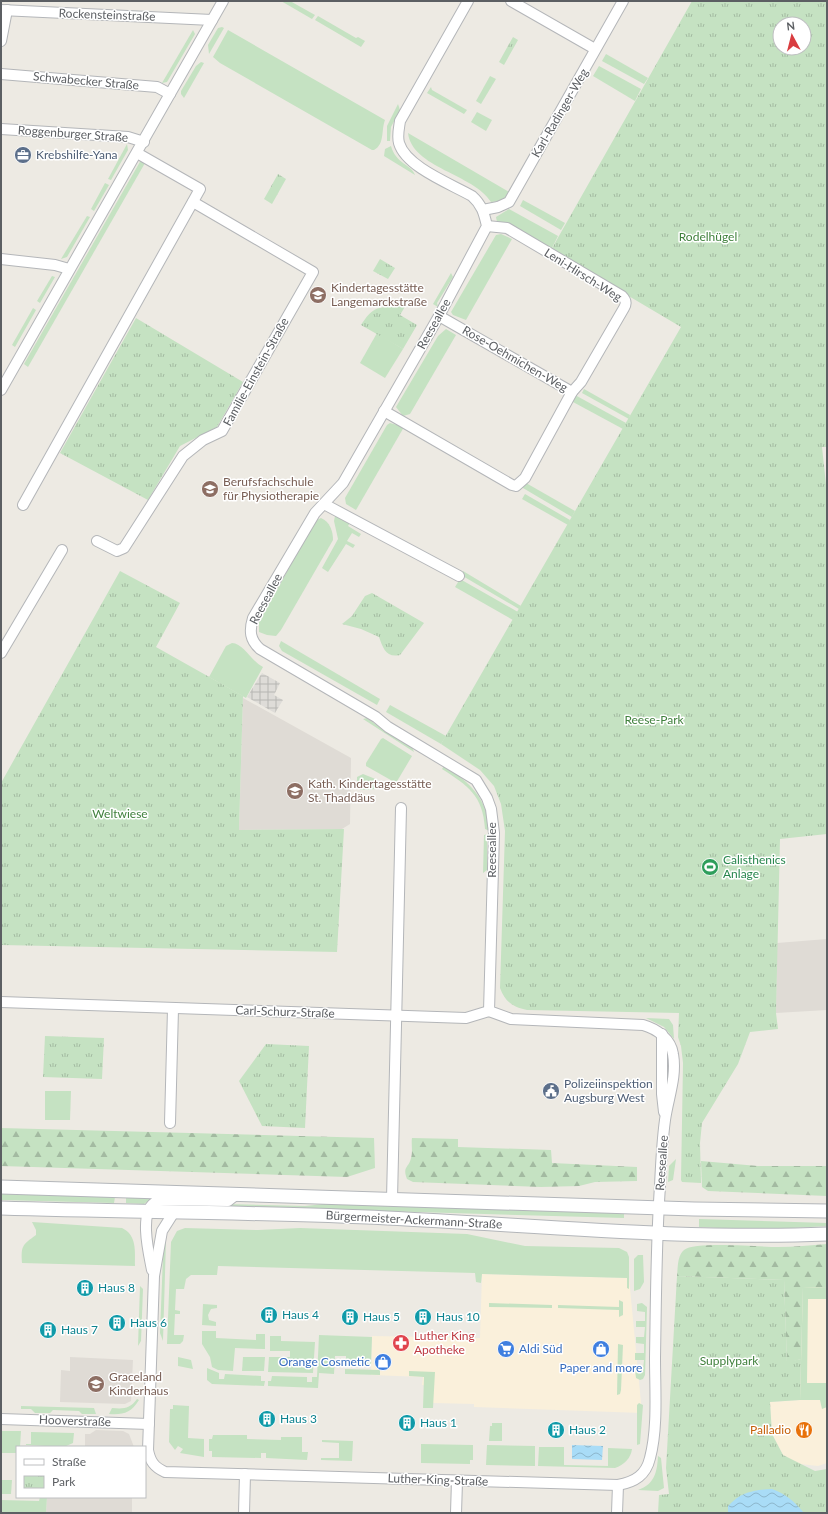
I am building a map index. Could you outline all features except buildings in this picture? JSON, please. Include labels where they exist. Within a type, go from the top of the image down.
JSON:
[{"type":"main road","name":"Bürgermeister-Ackermann-Straße","points":[[1,1187],[659,1208],[827,1211]]},
{"type":"main road","name":"Bürgermeister-Ackermann-Straße","points":[[1,1208],[377,1218],[658,1233],[774,1236],[827,1234]]},
{"type":"street","points":[[1,390],[144,142],[223,1]]},
{"type":"street","points":[[468,1],[400,121],[399,142],[403,152],[412,163],[472,196],[479,202],[483,210],[487,226]]},
{"type":"street","points":[[511,1],[595,49]]},
{"type":"street","name":"Karl-Radinger-Weg","points":[[483,210],[498,207],[509,202],[595,49],[624,1]]},
{"type":"street","points":[[1,41],[4,10]]},
{"type":"street","name":"Rockensteinstraße","points":[[4,10],[212,20]]},
{"type":"street","name":"Schwabecker Straße","points":[[1,74],[157,87],[170,94]]},
{"type":"street","name":"Roggenburger Straße","points":[[1,129],[128,137],[144,142]]},
{"type":"street","points":[[23,505],[200,189],[137,153]]},
{"type":"street","name":"Familie-Einstein-Straße","points":[[97,542],[117,551],[124,548],[183,456],[203,440],[222,431],[313,272],[193,202]]},
{"type":"street","name":"Reeseallee","points":[[487,226],[439,316],[343,483],[315,513],[253,618],[250,628],[251,639],[260,649],[376,716],[388,727],[469,775],[482,787],[491,809],[494,833],[489,1011],[511,1019],[643,1025],[654,1028],[662,1034],[662,1094],[665,1118],[659,1208]]},
{"type":"street","name":"Leni-Hirsch-Weg","points":[[487,226],[507,228],[622,296],[625,300],[626,305],[581,382],[572,392]]},
{"type":"street","points":[[1,259],[55,265],[69,270]]},
{"type":"street","name":"Rose-Oehmichen-Weg","points":[[384,411],[516,486],[525,478],[572,392],[439,316]]},
{"type":"street","points":[[324,504],[459,576]]},
{"type":"street","points":[[1,653],[62,550]]},
{"type":"street","points":[[392,1199],[401,808]]},
{"type":"street","name":"Carl-Schurz-Straße","points":[[1,1002],[466,1018],[489,1011]]},
{"type":"street","points":[[170,1123],[173,1009]]},
{"type":"street","points":[[147,1211],[154,1202],[163,1200],[228,1201],[237,1194]]},
{"type":"street","name":"Luther-King-Straße","points":[[174,1212],[162,1231],[154,1276],[149,1424],[150,1457],[158,1469],[165,1472],[618,1485],[630,1483],[640,1477],[647,1468],[650,1457],[655,1392],[659,1208]]},
{"type":"street","name":"Luther-King-Straße","points":[[147,1211],[147,1246],[154,1276]]},
{"type":"street","name":"Hooverstraße","points":[[1,1419],[149,1424]]},
{"type":"street","points":[[244,1513],[245,1474]]},
{"type":"street","points":[[456,1513],[457,1481]]},
{"type":"street","points":[[617,1513],[618,1485]]},
{"type":"shaded area","points":[[262,673],[280,683],[274,695],[283,700],[275,713],[247,697]]},
{"type":"shaded area","name":"Kath. Kindertagesstätte St. Thaddäus","points":[[243,698],[351,758],[350,824],[342,829],[239,830]]},
{"type":"shaded area","points":[[827,939],[827,1010],[776,1013],[777,943]]},
{"type":"shaded area","points":[[482,1274],[629,1278],[642,1413],[474,1407],[474,1404],[433,1403],[433,1386],[422,1385],[423,1377],[371,1375],[372,1336],[480,1338]]},
{"type":"shaded area","points":[[803,1287],[827,1287],[827,1463],[818,1466],[800,1464],[783,1455],[772,1434],[770,1402],[800,1400]]},
{"type":"shaded area","name":"Graceland Kinderhaus","points":[[70,1357],[133,1360],[131,1401],[125,1404],[60,1402],[61,1370],[70,1371]]},
{"type":"shaded area","points":[[96,1430],[123,1431],[129,1434],[134,1446],[85,1446],[85,1434],[90,1434]]},
{"type":"shaded area","points":[[47,1498],[132,1498],[132,1513],[46,1513]]},
{"type":"green space","points":[[281,1],[290,1],[315,15],[312,19]]},
{"type":"green space","name":"Reese-Park","points":[[692,1],[827,1],[827,447],[822,447],[827,494],[827,834],[780,839],[776,1013],[778,1029],[750,1032],[738,1064],[702,1123],[700,1143],[701,1183],[682,1182],[681,1180],[683,1063],[681,1046],[678,1037],[679,1013],[527,1010],[510,1003],[504,997],[500,988],[505,831],[501,804],[494,786],[480,770],[441,744],[681,327],[551,250]]},
{"type":"green space","points":[[318,16],[356,38],[358,37],[365,41],[361,47],[315,20]]},
{"type":"green space","points":[[218,28],[224,28],[209,54],[208,45]]},
{"type":"green space","points":[[193,30],[195,34],[167,82],[162,83]]},
{"type":"green space","points":[[228,30],[385,120],[380,144],[372,150],[220,63],[213,57]]},
{"type":"green space","points":[[513,37],[518,40],[504,65],[499,62]]},
{"type":"green space","points":[[606,54],[648,78],[644,84],[602,61]]},
{"type":"green space","points":[[201,62],[204,63],[184,98],[181,91],[196,66]]},
{"type":"green space","points":[[599,66],[641,89],[635,101],[593,76]]},
{"type":"green space","points":[[490,76],[496,79],[481,104],[476,101]]},
{"type":"green space","points":[[431,87],[432,90],[467,110],[464,114],[427,93]]},
{"type":"green space","points":[[398,104],[400,110],[391,127],[390,141],[387,141],[387,126]]},
{"type":"green space","points":[[477,112],[492,120],[486,131],[471,122]]},
{"type":"green space","points":[[408,133],[511,193],[501,201],[491,202],[483,192],[471,184],[420,155],[412,145]]},
{"type":"green space","points":[[127,144],[128,150],[111,180],[108,179]]},
{"type":"green space","points":[[391,146],[396,157],[410,168],[415,175],[384,156],[385,149]]},
{"type":"green space","points":[[141,160],[145,163],[28,367],[24,364]]},
{"type":"green space","points":[[278,174],[286,179],[272,204],[264,199]]},
{"type":"green space","points":[[105,183],[109,185],[94,211],[91,209]]},
{"type":"green space","points":[[523,200],[565,223],[561,230],[520,206]]},
{"type":"green space","points":[[509,209],[558,236],[551,250],[497,222],[496,217]]},
{"type":"green space","points":[[87,216],[90,217],[67,257],[61,259]]},
{"type":"green space","points":[[501,234],[512,239],[466,320],[453,315],[451,312],[496,235]]},
{"type":"green space","points":[[380,259],[395,268],[388,279],[373,271]]},
{"type":"green space","points":[[451,273],[453,277],[437,303],[438,307],[433,304]]},
{"type":"green space","points":[[52,276],[55,277],[40,303],[37,301]]},
{"type":"green space","points":[[397,300],[406,305],[400,315],[417,325],[403,349],[361,325],[367,316],[374,310],[382,307],[393,307]]},
{"type":"green space","points":[[33,308],[36,310],[15,347],[12,345]]},
{"type":"green space","points":[[136,318],[243,382],[217,427],[180,446],[148,500],[60,453]]},
{"type":"green space","points":[[446,329],[456,335],[410,414],[403,416],[396,407],[438,336]]},
{"type":"green space","points":[[377,333],[403,349],[385,378],[360,363]]},
{"type":"green space","points":[[584,389],[630,415],[629,419],[582,393]]},
{"type":"green space","points":[[575,395],[626,423],[623,429],[573,402],[572,400]]},
{"type":"green space","points":[[390,423],[404,427],[356,510],[346,504],[345,498],[387,425]]},
{"type":"green space","points":[[526,483],[575,511],[572,517],[523,488],[522,486]]},
{"type":"green space","points":[[525,494],[570,520],[568,525],[522,499]]},
{"type":"green space","points":[[335,516],[351,521],[348,526],[361,534],[359,537],[352,533],[347,541],[355,545],[353,548],[346,544],[328,572],[322,568],[338,539],[334,521]]},
{"type":"green space","points":[[321,518],[327,522],[330,527],[333,540],[281,630],[276,636],[259,632],[259,622],[315,521]]},
{"type":"green space","name":"Weltwiese","points":[[120,571],[180,603],[156,647],[243,696],[239,830],[344,829],[337,952],[1,945],[1,783]]},
{"type":"green space","points":[[463,571],[521,606],[519,609],[461,575]]},
{"type":"green space","points":[[460,579],[518,612],[513,620],[455,587]]},
{"type":"green space","points":[[372,593],[424,623],[400,655],[395,656],[388,654],[379,637],[361,629],[342,624],[352,616],[365,596]]},
{"type":"green space","points":[[281,641],[380,699],[377,705],[282,651],[279,646]]},
{"type":"green space","points":[[232,643],[240,646],[263,667],[246,698],[209,677],[226,646]]},
{"type":"green space","points":[[390,705],[446,736],[441,744],[386,712]]},
{"type":"green space","points":[[367,718],[389,734],[412,747],[414,752],[363,719]]},
{"type":"green space","points":[[383,738],[412,756],[396,783],[366,766],[366,763]]},
{"type":"green space","points":[[444,766],[462,778],[476,792],[485,809],[490,831],[485,829],[484,817],[477,800],[467,786],[442,769]]},
{"type":"green space","points":[[363,774],[378,780],[378,786],[376,789],[361,790],[357,787],[357,777]]},
{"type":"green space","points":[[489,834],[487,838],[487,870],[483,873],[484,835]]},
{"type":"green space","points":[[646,1018],[669,1019],[673,1025],[674,1039],[664,1027]]},
{"type":"green space","points":[[45,1036],[104,1038],[102,1079],[43,1077]]},
{"type":"green space","points":[[266,1044],[309,1046],[305,1128],[262,1126],[239,1081]]},
{"type":"green space","points":[[45,1091],[71,1091],[70,1120],[45,1120]]},
{"type":"green space","points":[[1,1128],[374,1138],[375,1168],[347,1177],[1,1166]]},
{"type":"green space","points":[[412,1138],[458,1139],[458,1147],[551,1150],[552,1163],[637,1167],[637,1181],[595,1182],[579,1186],[541,1187],[413,1182],[407,1179],[405,1172],[412,1156]]},
{"type":"green space","points":[[676,1159],[673,1180],[668,1182],[669,1166]]},
{"type":"green space","points":[[701,1161],[758,1166],[827,1166],[827,1196],[708,1191],[702,1187]]},
{"type":"green space","points":[[1,1194],[115,1197],[114,1203],[1,1200]]},
{"type":"green space","points":[[126,1197],[152,1198],[144,1204],[126,1203]]},
{"type":"green space","points":[[175,1203],[305,1206],[334,1203],[624,1211],[624,1218],[176,1205]]},
{"type":"green space","points":[[699,1219],[827,1223],[827,1226],[757,1230],[699,1227]]},
{"type":"green space","points":[[32,1222],[122,1228],[127,1231],[133,1239],[135,1249],[135,1266],[22,1263],[23,1246],[36,1235],[36,1230]]},
{"type":"green space","points":[[185,1228],[258,1230],[300,1228],[467,1234],[525,1246],[619,1248],[627,1252],[629,1257],[629,1289],[627,1288],[627,1278],[482,1274],[481,1283],[476,1282],[475,1273],[218,1266],[217,1275],[191,1275],[186,1279],[184,1289],[176,1289],[175,1310],[180,1311],[180,1314],[175,1314],[174,1335],[184,1335],[183,1341],[180,1344],[167,1344],[171,1242],[177,1231]]},
{"type":"green space","points":[[165,1238],[166,1240],[163,1341],[160,1333]]},
{"type":"green space","points":[[827,1244],[827,1288],[803,1287],[801,1359],[787,1363],[784,1280],[677,1276],[680,1255],[684,1250],[690,1247],[728,1245],[784,1247]]},
{"type":"green space","points":[[638,1255],[643,1255],[644,1282],[640,1289],[634,1291],[634,1259]]},
{"type":"green space","name":"Supplypark","points":[[677,1276],[784,1280],[787,1362],[801,1359],[800,1400],[770,1402],[772,1434],[783,1455],[815,1471],[827,1469],[827,1513],[658,1513],[659,1495],[669,1494],[666,1468]]},
{"type":"green space","points":[[140,1286],[143,1289],[141,1341],[138,1346]]},
{"type":"green space","points":[[803,1287],[827,1288],[827,1299],[808,1299],[807,1383],[827,1383],[827,1407],[822,1409],[820,1400],[800,1400]]},
{"type":"green space","points":[[619,1300],[623,1302],[623,1315],[619,1317],[619,1310],[558,1308],[558,1305],[619,1307]]},
{"type":"green space","points":[[489,1303],[552,1305],[552,1308],[489,1307]]},
{"type":"green space","points":[[642,1303],[647,1307],[645,1375],[643,1379],[640,1380],[636,1378],[635,1370],[643,1370],[644,1360],[635,1360],[635,1353],[644,1353],[644,1344],[636,1343],[636,1337],[644,1337],[645,1327],[636,1327],[636,1321],[645,1321],[645,1312],[637,1311],[637,1304]]},
{"type":"green space","points":[[203,1304],[217,1305],[217,1308],[211,1309],[208,1315],[209,1320],[216,1322],[216,1326],[202,1325]]},
{"type":"green space","points":[[202,1331],[216,1331],[216,1338],[256,1340],[256,1334],[265,1334],[265,1349],[235,1348],[233,1371],[218,1370],[212,1367],[210,1357],[202,1344]]},
{"type":"green space","points":[[319,1335],[372,1337],[371,1364],[346,1363],[346,1356],[335,1356],[334,1374],[319,1373],[318,1388],[268,1386],[268,1381],[271,1381],[272,1376],[307,1377],[307,1382],[312,1382],[312,1377],[317,1377]]},
{"type":"green space","points":[[270,1336],[281,1336],[281,1341],[315,1342],[313,1373],[268,1372],[269,1357],[290,1357],[290,1351],[270,1351]]},
{"type":"green space","points":[[618,1344],[623,1345],[621,1390],[620,1394],[617,1395]]},
{"type":"green space","points":[[178,1357],[191,1360],[193,1369],[178,1366]]},
{"type":"green space","points":[[243,1357],[265,1357],[264,1371],[242,1371]]},
{"type":"green space","points":[[207,1368],[219,1373],[219,1379],[224,1379],[225,1374],[261,1376],[261,1381],[265,1381],[264,1386],[212,1384],[207,1380]]},
{"type":"green space","points":[[345,1369],[380,1370],[380,1375],[345,1374]]},
{"type":"green space","points":[[409,1371],[435,1372],[433,1408],[423,1408],[424,1377],[409,1376]]},
{"type":"green space","points":[[137,1399],[139,1400],[130,1410],[118,1414],[109,1414],[112,1408],[129,1407]]},
{"type":"green space","points":[[639,1403],[643,1405],[640,1444],[637,1445],[637,1405]]},
{"type":"green space","points":[[173,1405],[189,1406],[188,1438],[204,1439],[204,1457],[180,1453],[183,1449],[178,1446],[175,1450],[169,1442],[170,1409],[173,1409]]},
{"type":"green space","points":[[21,1406],[94,1408],[96,1414],[82,1414],[79,1411],[53,1410],[50,1413],[35,1413],[31,1409],[21,1409]]},
{"type":"green space","points":[[492,1423],[502,1423],[502,1441],[489,1441],[490,1426],[492,1426]]},
{"type":"green space","points":[[1,1431],[21,1431],[20,1446],[16,1446],[16,1453],[1,1453]]},
{"type":"green space","points":[[31,1432],[74,1433],[73,1443],[66,1446],[26,1445],[31,1444]]},
{"type":"green space","points":[[213,1435],[247,1435],[247,1439],[281,1440],[281,1437],[302,1437],[302,1452],[308,1452],[307,1460],[266,1458],[266,1453],[261,1453],[261,1458],[212,1457],[212,1451],[209,1451],[209,1439],[212,1439]]},
{"type":"green space","points":[[322,1440],[353,1441],[352,1461],[321,1460],[321,1458],[339,1458],[339,1443],[322,1442]]},
{"type":"green space","points":[[421,1444],[473,1445],[473,1460],[470,1460],[470,1464],[421,1463]]},
{"type":"green space","points":[[487,1445],[535,1446],[535,1466],[486,1465]]},
{"type":"green space","points":[[539,1447],[564,1447],[564,1465],[608,1466],[608,1448],[632,1449],[626,1461],[615,1468],[538,1466]]},
{"type":"green space","points":[[658,1456],[661,1458],[664,1488],[658,1491],[638,1490],[652,1481],[656,1472]]},
{"type":"green space","points":[[1,1480],[12,1480],[11,1494],[1,1494]]},
{"type":"green space","points":[[40,1498],[47,1498],[46,1513],[1,1513],[1,1500],[39,1501]]},
{"type":"water","points":[[572,1445],[603,1446],[602,1460],[572,1459]]},
{"type":"water","points":[[772,1489],[790,1498],[804,1513],[728,1513],[728,1506],[743,1495],[753,1491]]},
{"type":"place","name":"Krebshilfe-Yana","points":[[23,155]]},
{"type":"place","name":"Kindertagesstätte Langemarckstraße","points":[[318,295]]},
{"type":"place","name":"Berufsfachschule für Physiotherapie","points":[[210,489]]},
{"type":"place","name":"Kath. Kindertagesstätte St. Thaddäus","points":[[295,791]]},
{"type":"place","name":"Calisthenics Anlage","points":[[710,867]]},
{"type":"place","name":"Polizeiinspektion Augsburg West","points":[[551,1091]]},
{"type":"place","name":"Haus 8","points":[[85,1288]]},
{"type":"place","name":"Haus 4","points":[[269,1315]]},
{"type":"place","name":"Haus 5","points":[[350,1317]]},
{"type":"place","name":"Haus 10","points":[[423,1317]]},
{"type":"place","name":"Haus 6","points":[[117,1323]]},
{"type":"place","name":"Haus 7","points":[[48,1330]]},
{"type":"place","name":"Luther King Apotheke","points":[[401,1343]]},
{"type":"place","name":"Aldi Süd","points":[[506,1349]]},
{"type":"place","name":"Paper and more","points":[[601,1349]]},
{"type":"place","name":"Orange Cosmetic","points":[[383,1362]]},
{"type":"place","name":"Graceland Kinderhaus","points":[[96,1384]]},
{"type":"place","name":"Haus 3","points":[[267,1419]]},
{"type":"place","name":"Haus 1","points":[[407,1423]]},
{"type":"place","name":"Haus 2","points":[[556,1430]]},
{"type":"place","name":"Palladio","points":[[804,1430]]},
{"type":"park label","name":"Rodelhügel","points":[[708,237]]}]
